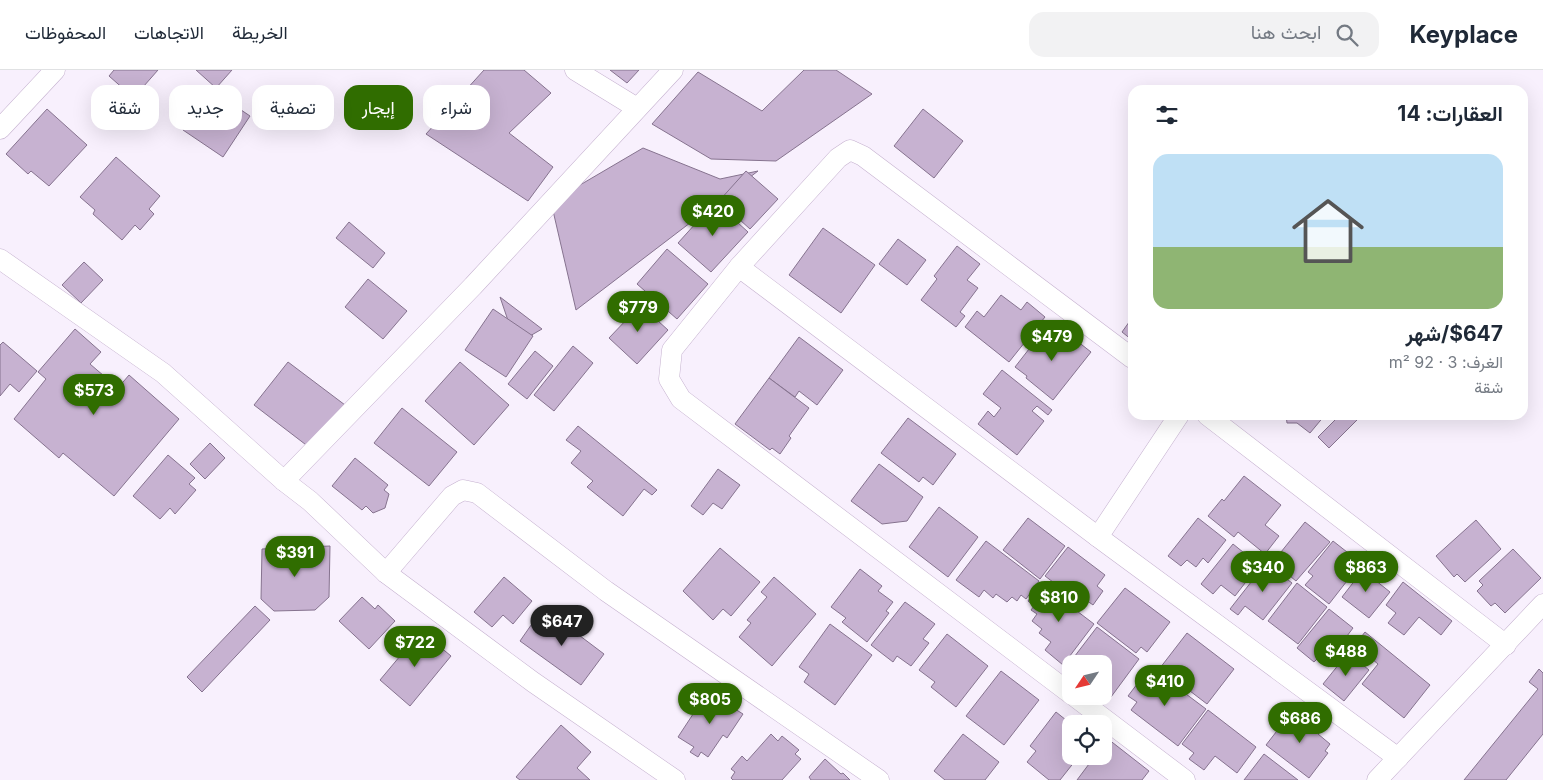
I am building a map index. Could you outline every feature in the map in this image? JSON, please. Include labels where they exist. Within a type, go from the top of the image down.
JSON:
[{"type":"street","points":[[0,129],[55,70]]},
{"type":"street","points":[[574,70],[638,108]]},
{"type":"street","points":[[284,481],[473,286],[673,70]]},
{"type":"street","points":[[1062,687],[681,399],[669,379],[672,350],[739,267],[838,158],[850,150],[863,156],[1128,355]]},
{"type":"street","points":[[0,259],[163,374],[284,481],[310,500],[386,573],[533,682],[674,780]]},
{"type":"street","points":[[739,267],[1098,537],[1398,758]]},
{"type":"street","points":[[1098,537],[1176,420]]},
{"type":"street","points":[[1214,420],[1506,645]]},
{"type":"street","points":[[386,573],[452,496],[463,490],[477,493],[606,591],[879,780]]},
{"type":"street","points":[[1377,780],[1543,604]]},
{"type":"street","points":[[1085,705],[1185,780]]},
{"type":"building","points":[[114,70],[158,70],[145,85],[119,85],[109,76]]},
{"type":"building","points":[[196,70],[232,70],[219,85],[213,85]]},
{"type":"building","points":[[484,70],[524,70],[551,93],[509,133],[553,167],[528,201],[426,134],[430,130],[490,130],[490,85],[470,85]]},
{"type":"building","points":[[610,70],[639,70],[627,83]]},
{"type":"building","points":[[804,70],[836,70],[872,94],[776,161],[711,159],[652,124],[698,72],[762,111]]},
{"type":"building","points":[[47,109],[87,145],[49,186],[31,171],[28,174],[6,154]]},
{"type":"building","points":[[923,109],[963,141],[934,178],[894,146]]},
{"type":"building","points":[[242,111],[250,116],[242,128]]},
{"type":"building","points":[[183,130],[241,130],[223,157]]},
{"type":"building","points":[[643,148],[720,179],[758,171],[576,310],[551,202]]},
{"type":"building","points":[[116,157],[160,196],[149,209],[154,214],[140,230],[135,225],[122,240],[93,214],[95,210],[80,197]]},
{"type":"building","points":[[746,171],[778,199],[750,229],[719,201]]},
{"type":"building","points":[[715,202],[748,232],[711,272],[678,243]]},
{"type":"building","points":[[349,222],[385,253],[373,268],[336,238]]},
{"type":"building","points":[[823,228],[875,265],[841,313],[789,275]]},
{"type":"building","points":[[898,239],[926,260],[907,285],[879,264]]},
{"type":"building","points":[[957,246],[980,264],[967,280],[978,288],[960,312],[965,316],[956,327],[921,300],[937,279],[934,276]]},
{"type":"building","points":[[667,249],[708,284],[677,319],[637,284]]},
{"type":"building","points":[[84,262],[103,280],[81,303],[62,285]]},
{"type":"building","points":[[368,279],[407,311],[383,339],[345,307]]},
{"type":"building","points":[[1001,295],[1021,310],[1027,302],[1045,317],[1009,362],[965,327],[977,311],[984,317]]},
{"type":"building","points":[[500,297],[542,329],[516,344]]},
{"type":"building","points":[[637,302],[668,330],[637,364],[609,338],[629,317],[626,313]]},
{"type":"building","points":[[493,309],[533,336],[506,377],[465,350]]},
{"type":"building","points":[[1128,324],[1128,337],[1122,332]]},
{"type":"building","points":[[1047,326],[1073,346],[1077,341],[1091,352],[1053,400],[1015,367]]},
{"type":"building","points":[[75,329],[101,352],[90,364],[118,388],[129,375],[179,419],[114,496],[63,453],[59,458],[14,419],[46,379],[38,372]]},
{"type":"building","points":[[799,337],[843,370],[817,405],[799,391],[795,397],[769,378]]},
{"type":"building","points":[[3,342],[37,371],[19,392],[10,384],[0,396],[0,345]]},
{"type":"building","points":[[573,346],[593,363],[554,411],[534,395]]},
{"type":"building","points":[[535,351],[553,366],[527,399],[508,384]]},
{"type":"building","points":[[288,362],[345,405],[314,451],[254,405]]},
{"type":"building","points":[[460,362],[509,405],[474,445],[425,401]]},
{"type":"building","points":[[1002,370],[1052,410],[1048,415],[1037,406],[1032,411],[1044,421],[1017,455],[978,424],[988,411],[994,417],[1001,408],[983,394]]},
{"type":"building","points":[[769,378],[809,408],[789,436],[791,438],[780,454],[772,448],[770,450],[735,424]]},
{"type":"building","points":[[402,408],[457,452],[429,486],[374,443]]},
{"type":"building","points":[[908,418],[956,454],[933,485],[923,477],[919,482],[881,453]]},
{"type":"building","points":[[1287,420],[1321,420],[1310,433],[1297,423],[1287,423]]},
{"type":"building","points":[[1335,420],[1357,420],[1329,448],[1318,437]]},
{"type":"building","points":[[578,426],[657,490],[652,495],[644,489],[623,516],[587,487],[593,481],[571,463],[581,451],[566,440]]},
{"type":"building","points":[[210,443],[225,458],[205,479],[190,464]]},
{"type":"building","points":[[168,455],[195,478],[189,484],[196,490],[175,514],[170,508],[160,519],[133,496]]},
{"type":"building","points":[[355,458],[388,485],[384,490],[389,494],[385,508],[373,513],[366,506],[362,510],[332,486]]},
{"type":"building","points":[[879,464],[923,497],[907,521],[882,524],[851,501]]},
{"type":"building","points":[[718,469],[740,485],[722,509],[713,503],[703,515],[691,506]]},
{"type":"building","points":[[1244,476],[1281,505],[1265,525],[1279,536],[1265,554],[1238,532],[1234,537],[1208,516],[1222,499],[1224,501]]},
{"type":"building","points":[[939,507],[978,537],[948,577],[909,547]]},
{"type":"building","points":[[1028,518],[1065,546],[1040,579],[1003,550]]},
{"type":"building","points":[[1198,518],[1226,540],[1208,563],[1203,558],[1196,567],[1187,560],[1181,566],[1168,556]]},
{"type":"building","points":[[1476,520],[1501,549],[1465,582],[1457,574],[1454,577],[1436,556]]},
{"type":"building","points":[[1305,522],[1330,542],[1296,581],[1273,562]]},
{"type":"building","points":[[986,541],[1039,581],[1026,599],[1021,595],[1017,601],[1012,597],[1007,602],[996,594],[993,598],[984,590],[979,597],[956,580]]},
{"type":"building","points":[[1333,541],[1361,563],[1329,604],[1305,585],[1313,576],[1308,572]]},
{"type":"building","points":[[1233,544],[1259,565],[1235,596],[1221,585],[1213,594],[1201,584]]},
{"type":"building","points":[[330,546],[329,597],[315,610],[274,611],[261,599],[262,549]]},
{"type":"building","points":[[1068,547],[1105,575],[1097,586],[1103,591],[1093,605],[1082,597],[1078,601],[1045,576]]},
{"type":"building","points":[[720,548],[760,582],[731,616],[723,609],[713,620],[683,591]]},
{"type":"building","points":[[1513,549],[1541,578],[1505,613],[1495,603],[1491,606],[1477,591],[1483,585],[1479,581]]},
{"type":"building","points":[[1266,563],[1292,583],[1263,620],[1245,606],[1238,615],[1230,609]]},
{"type":"building","points":[[1366,566],[1378,575],[1375,580],[1390,592],[1369,618],[1342,597]]},
{"type":"building","points":[[860,569],[882,586],[878,591],[893,602],[886,611],[889,613],[867,642],[842,622],[846,618],[831,607]]},
{"type":"building","points":[[504,577],[532,601],[513,624],[503,615],[492,627],[474,612]]},
{"type":"building","points":[[774,577],[816,614],[772,666],[739,637],[751,623],[747,620],[767,597],[761,592]]},
{"type":"building","points":[[1403,582],[1452,621],[1441,635],[1419,617],[1404,635],[1388,623],[1396,613],[1386,605]]},
{"type":"building","points":[[1040,583],[1094,624],[1071,655],[1062,655],[1062,664],[1045,650],[1051,642],[1039,633],[1042,629],[1032,621],[1037,614],[1031,610],[1034,606],[1028,601]]},
{"type":"building","points":[[1297,583],[1327,607],[1298,644],[1268,621]]},
{"type":"building","points":[[1125,588],[1170,622],[1147,652],[1141,647],[1136,653],[1097,623]]},
{"type":"building","points":[[362,597],[375,609],[378,605],[395,621],[369,649],[339,621]]},
{"type":"building","points":[[905,602],[935,624],[923,639],[929,643],[911,666],[897,656],[893,662],[871,645]]},
{"type":"building","points":[[255,606],[270,620],[202,692],[187,677]]},
{"type":"building","points":[[543,608],[604,654],[581,685],[520,641]]},
{"type":"building","points":[[1329,609],[1353,628],[1344,640],[1348,643],[1329,667],[1318,658],[1314,662],[1297,648]]},
{"type":"building","points":[[830,624],[872,655],[835,705],[804,682],[809,674],[799,667]]},
{"type":"building","points":[[1097,627],[1139,659],[1112,696],[1112,655],[1076,655]]},
{"type":"building","points":[[421,631],[451,656],[410,706],[380,680]]},
{"type":"building","points":[[1365,632],[1430,685],[1404,718],[1362,684],[1378,664],[1355,645]]},
{"type":"building","points":[[1187,633],[1234,669],[1207,704],[1160,668]]},
{"type":"building","points":[[947,634],[988,666],[956,707],[931,687],[935,682],[919,670]]},
{"type":"building","points":[[1348,653],[1369,670],[1344,701],[1323,684]]},
{"type":"building","points":[[1150,667],[1206,709],[1178,746],[1131,710],[1137,702],[1128,696]]},
{"type":"building","points":[[1539,669],[1543,673],[1543,734],[1506,780],[1464,780],[1538,689],[1529,682]]},
{"type":"building","points":[[1001,671],[1039,700],[1004,745],[966,716]]},
{"type":"building","points":[[711,694],[743,714],[727,738],[723,735],[708,757],[701,752],[698,757],[690,752],[694,747],[678,737],[701,702],[704,704]]},
{"type":"building","points":[[1294,709],[1321,730],[1318,734],[1330,744],[1325,751],[1328,753],[1309,778],[1266,745]]},
{"type":"building","points":[[1208,710],[1256,747],[1237,773],[1215,756],[1204,770],[1189,759],[1194,753],[1182,744]]},
{"type":"building","points":[[1056,712],[1062,717],[1062,765],[1072,765],[1060,780],[1049,780],[1027,762],[1036,751],[1030,746]]},
{"type":"building","points":[[561,725],[591,752],[577,768],[590,780],[520,780],[516,777]]},
{"type":"building","points":[[771,734],[778,741],[782,736],[799,750],[795,754],[801,759],[782,780],[733,780],[731,778],[735,772],[731,769],[742,756],[747,761]]},
{"type":"building","points":[[963,734],[999,762],[985,780],[945,780],[934,771]]},
{"type":"building","points":[[1112,742],[1149,771],[1142,780],[1077,780],[1088,765],[1112,765]]},
{"type":"building","points":[[1264,754],[1298,780],[1244,780]]},
{"type":"building","points":[[825,759],[850,780],[811,780],[809,777]]}]
